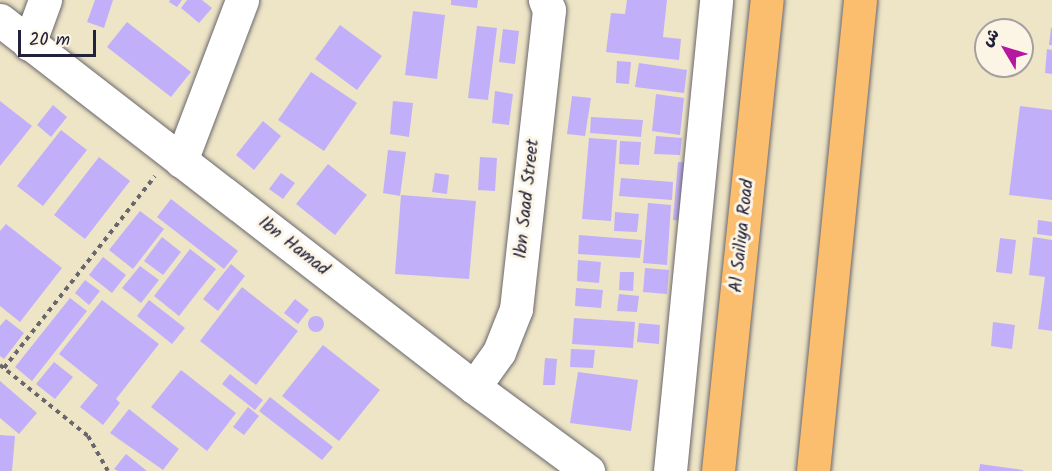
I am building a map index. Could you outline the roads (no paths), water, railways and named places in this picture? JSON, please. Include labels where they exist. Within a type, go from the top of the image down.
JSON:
[{"type":"main road","name":"Al Sailiya Road","points":[[718,471],[767,0]]},
{"type":"main road","points":[[813,471],[860,0]]},
{"type":"street","points":[[29,44],[45,0]]},
{"type":"street","points":[[177,158],[242,0]]},
{"type":"street","name":"Ibn Saad Street","points":[[474,387],[499,352],[516,309],[549,10],[545,0]]},
{"type":"street","points":[[666,468],[716,0]]},
{"type":"street","name":"Ibn Hamad","points":[[0,20],[474,387],[588,471]]}]
